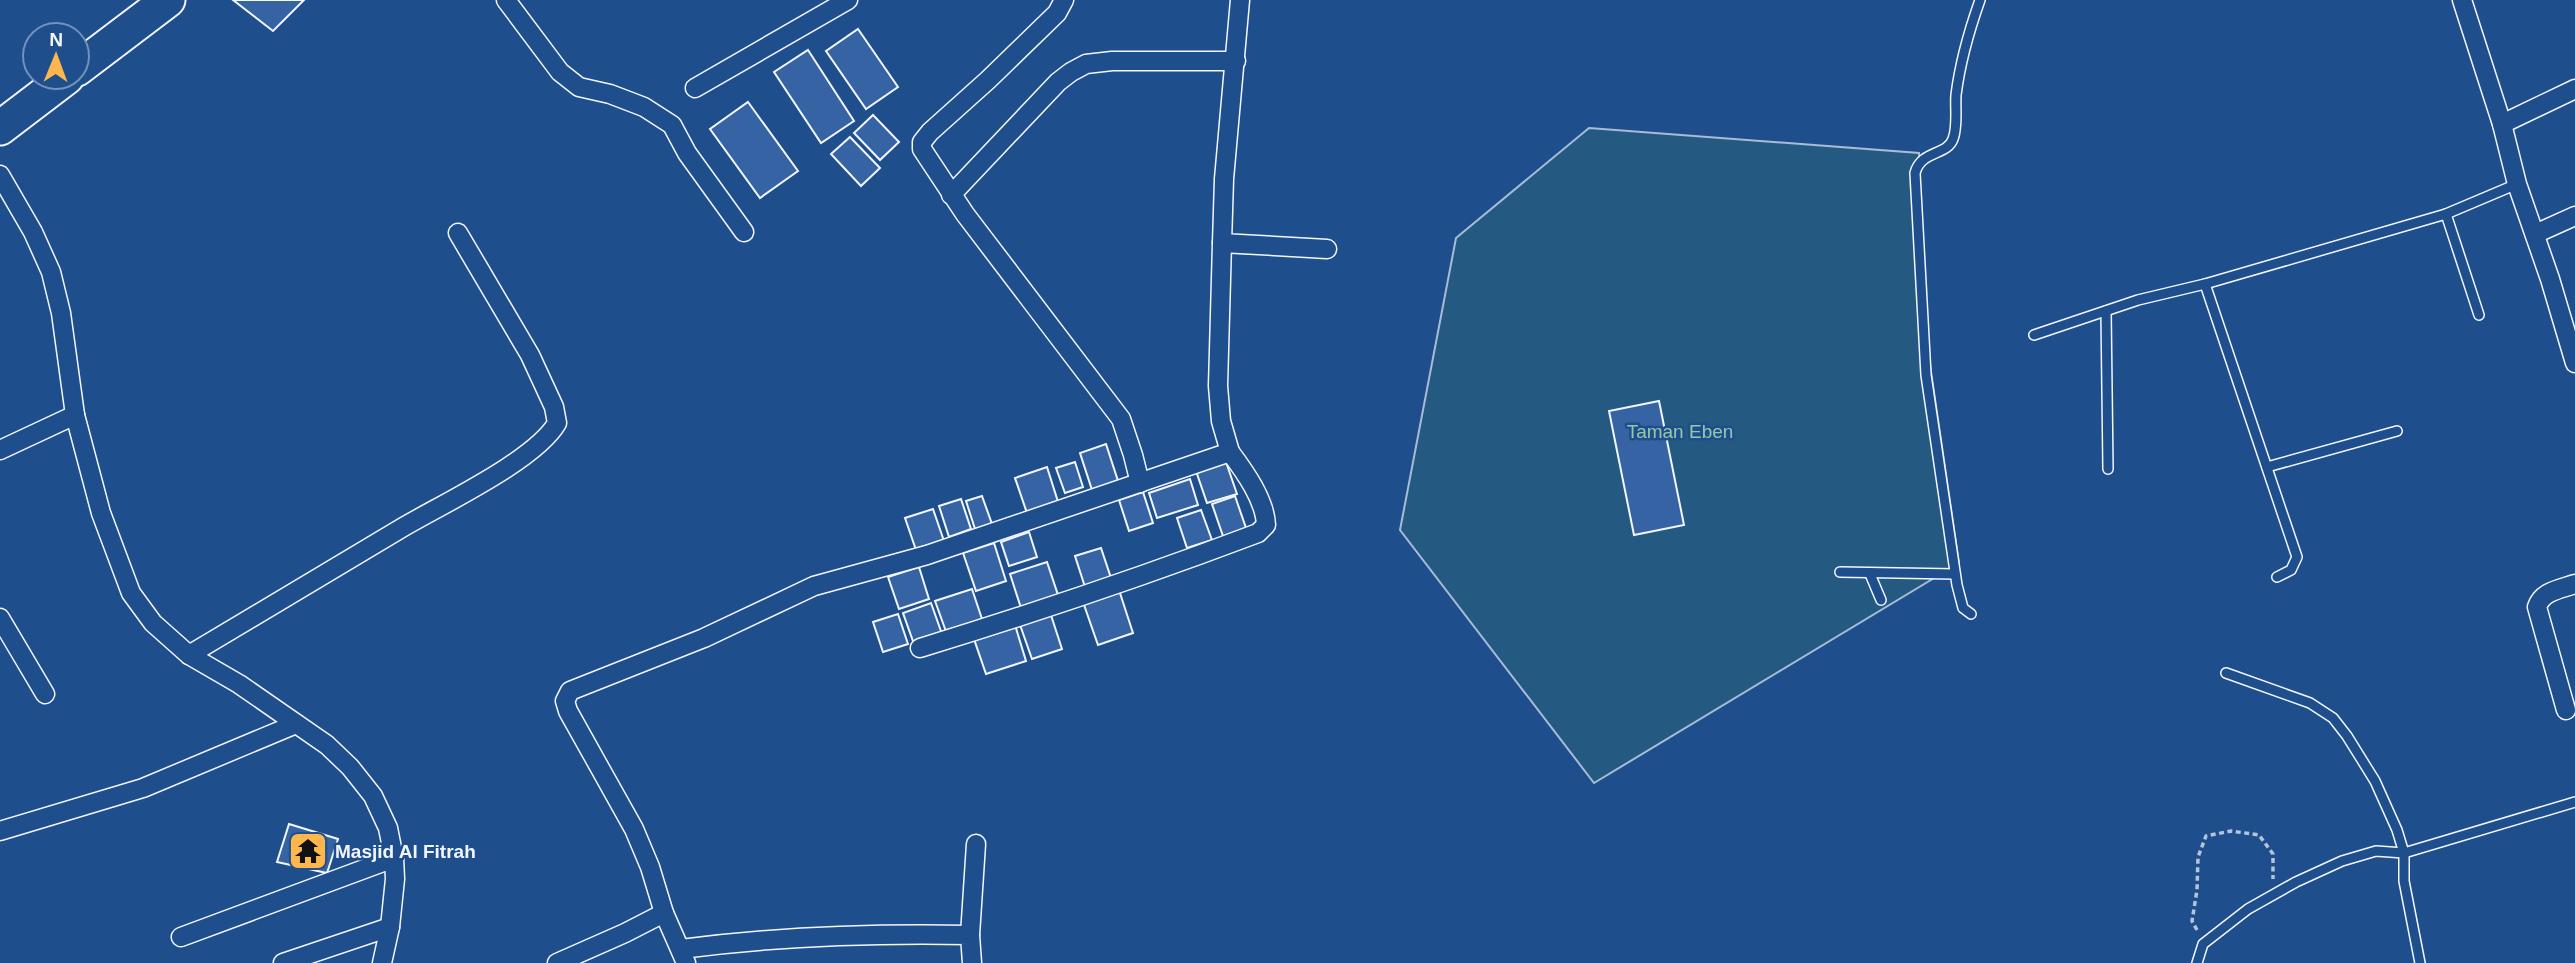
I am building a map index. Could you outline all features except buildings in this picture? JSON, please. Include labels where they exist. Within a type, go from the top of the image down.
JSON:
[{"type":"highway","points":[[91,58],[168,0]]},
{"type":"highway","points":[[0,128],[49,91]]},
{"type":"street","points":[[506,0],[560,72],[579,87],[610,94],[644,107],[672,125],[687,153],[744,232]]},
{"type":"street","points":[[695,88],[823,6],[848,0]]},
{"type":"street","points":[[1064,0],[1058,13],[930,132],[922,142],[922,149],[951,195],[1121,419],[1140,483]]},
{"type":"street","points":[[920,648],[1039,611],[1258,533],[1266,525],[1266,514],[1244,471],[1230,452],[1221,421],[1218,386],[1224,179],[1240,0]]},
{"type":"street","points":[[2462,0],[2502,124],[2517,184],[2573,353]]},
{"type":"street","points":[[951,195],[1058,82],[1086,64],[1112,61],[1236,61]]},
{"type":"street","points":[[2502,124],[2575,89]]},
{"type":"street","points":[[0,175],[33,232],[51,272],[61,313],[75,415],[101,513],[131,593],[153,623],[189,654],[239,684],[327,745],[350,767],[373,796],[388,828],[394,858],[395,879],[390,927],[382,963]]},
{"type":"street","points":[[2535,234],[2575,216]]},
{"type":"street","points":[[189,654],[484,481],[538,446],[550,435],[557,423],[554,407],[530,355],[458,233]]},
{"type":"street","points":[[1222,243],[1327,249]]},
{"type":"street","points":[[0,450],[75,415]]},
{"type":"street","points":[[970,936],[833,934],[736,942],[684,956],[664,912],[650,867],[634,829],[568,711],[565,701],[570,691],[704,638],[814,586],[927,555],[1230,452]]},
{"type":"street","points":[[2566,710],[2537,607],[2546,594],[2575,584]]},
{"type":"street","points":[[0,618],[45,694]]},
{"type":"street","points":[[0,831],[143,788],[296,724]]},
{"type":"street","points":[[972,963],[970,936],[976,844]]},
{"type":"street","points":[[181,937],[394,858]]},
{"type":"street","points":[[557,963],[581,958],[664,912]]},
{"type":"street","points":[[283,963],[390,927]]},
{"type":"lane","points":[[1971,614],[1964,608],[1955,574],[1926,375],[1914,173],[1917,163],[1933,152],[1945,149],[1953,139],[1956,94],[1968,34],[1980,0]]},
{"type":"lane","points":[[2034,335],[2138,300],[2205,284],[2446,214],[2517,184]]},
{"type":"lane","points":[[2446,214],[2479,315]]},
{"type":"lane","points":[[2205,284],[2297,557],[2291,570],[2277,577]]},
{"type":"lane","points":[[2106,311],[2108,469]]},
{"type":"lane","points":[[2267,467],[2396,432]]},
{"type":"lane","points":[[1840,572],[1955,574]]},
{"type":"lane","points":[[1870,573],[1881,600]]},
{"type":"lane","points":[[2226,673],[2311,703],[2333,718],[2375,781],[2397,830],[2420,963]]},
{"type":"lane","points":[[2197,963],[2203,944],[2248,909],[2342,861],[2376,851],[2403,853],[2575,802]]},
{"type":"path","points":[[2203,944],[2192,921],[2197,890],[2198,856],[2206,836],[2231,831],[2259,835],[2273,855],[2273,895]]},
{"type":"green space","name":"Taman Eben","points":[[1589,128],[1919,153],[1923,317],[1959,563],[1594,783],[1400,530],[1456,238]]},
{"type":"place","name":"Masjid Al Fitrah","points":[[308,851]]}]
